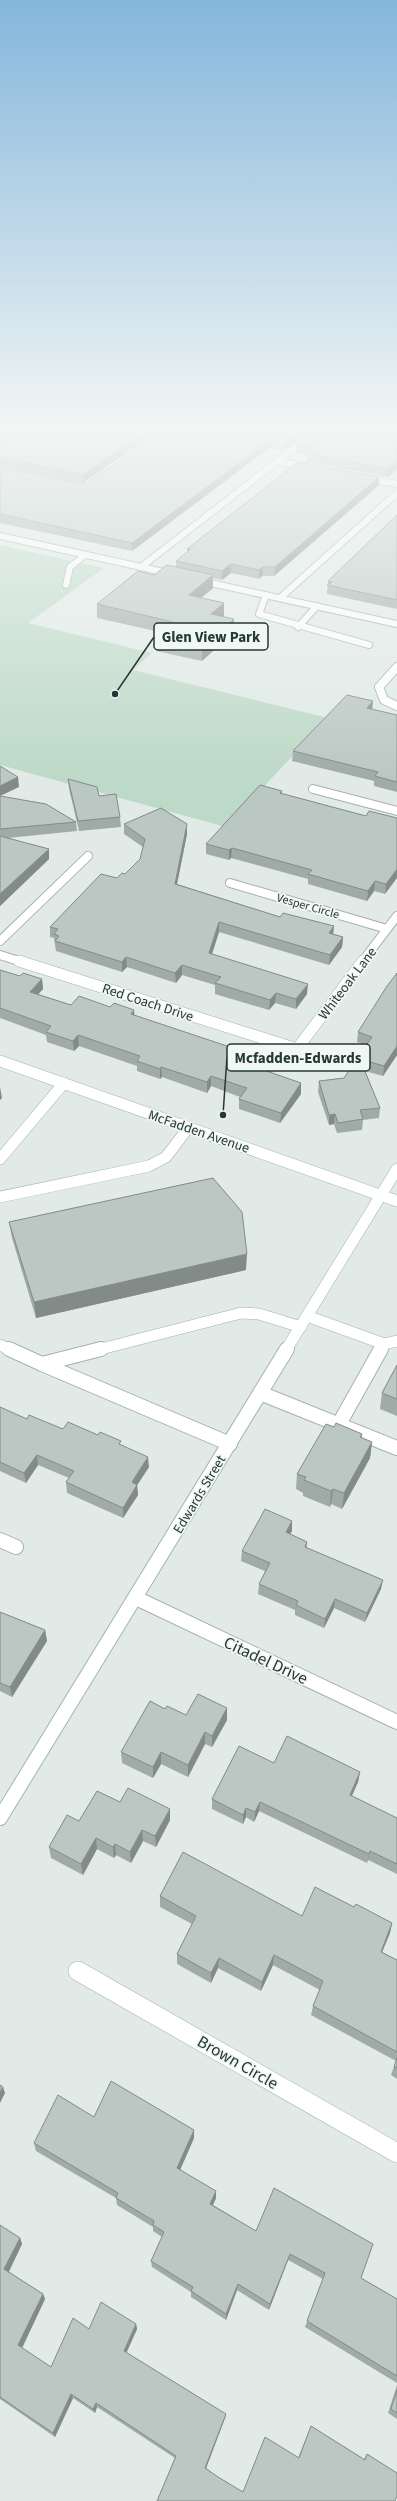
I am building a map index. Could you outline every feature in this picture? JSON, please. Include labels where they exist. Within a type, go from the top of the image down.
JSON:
[{"type":"street","points":[[48,547],[178,575]]},
{"type":"street","points":[[141,567],[167,547]]},
{"type":"street","points":[[280,598],[337,547]]},
{"type":"street","points":[[66,586],[70,567],[85,555]]},
{"type":"street","points":[[192,579],[397,624]]},
{"type":"street","points":[[266,595],[259,614],[298,627],[369,645]]},
{"type":"street","points":[[298,627],[317,606]]},
{"type":"street","points":[[397,668],[379,687],[381,697],[397,706]]},
{"type":"street","points":[[313,789],[397,811]]},
{"type":"street","points":[[0,941],[88,856]]},
{"type":"street","name":"Vesper Circle","points":[[230,883],[387,929]]},
{"type":"street","name":"Whiteoak Lane","points":[[297,1049],[397,916]]},
{"type":"street","name":"Red Coach Drive","points":[[0,954],[297,1049]]},
{"type":"street","name":"McFadden Avenue","points":[[0,1061],[397,1200]]},
{"type":"street","points":[[0,1160],[64,1083]]},
{"type":"street","points":[[0,1197],[149,1166],[166,1157],[189,1127]]},
{"type":"street","name":"Edwards Street","points":[[0,1818],[136,1598],[397,1169]]},
{"type":"street","points":[[42,1364],[241,1313],[259,1314],[304,1321],[384,1344],[397,1341]]},
{"type":"street","points":[[339,1424],[384,1344]]},
{"type":"street","points":[[0,1345],[230,1444]]},
{"type":"street","points":[[260,1393],[397,1448]]},
{"type":"street","points":[[0,1540],[16,1547]]},
{"type":"street","name":"Citadel Drive","points":[[136,1598],[397,1722]]},
{"type":"street","name":"Brown Circle","points":[[78,1971],[397,2153]]},
{"type":"green space","points":[[0,547],[8,547],[104,568],[28,623],[152,653],[133,670],[328,718],[226,827],[0,765]]},
{"type":"building","points":[[190,547],[298,547],[275,567],[263,567],[259,570],[231,564],[222,571],[176,561],[191,549],[187,549]]},
{"type":"building","points":[[364,547],[397,547],[397,600],[327,585],[332,582],[328,581]]},
{"type":"building","points":[[167,565],[213,575],[189,595],[224,603],[211,614],[234,619],[202,648],[155,637],[173,622],[97,604],[138,571],[154,575]]},
{"type":"building","points":[[347,695],[373,701],[367,708],[397,715],[397,782],[375,776],[378,772],[293,751]]},
{"type":"building","points":[[0,766],[18,777],[0,786]]},
{"type":"building","points":[[68,779],[97,787],[99,796],[116,794],[120,817],[78,821]]},
{"type":"building","points":[[260,785],[282,791],[280,793],[366,816],[369,811],[397,818],[397,869],[386,884],[375,881],[368,891],[308,874],[312,870],[232,848],[229,850],[206,844]]},
{"type":"building","points":[[0,796],[46,804],[76,822],[0,829]]},
{"type":"building","points":[[161,808],[187,824],[175,884],[280,917],[283,913],[334,926],[329,933],[343,937],[330,955],[219,922],[209,953],[308,984],[296,999],[276,993],[270,1000],[215,983],[221,977],[182,965],[175,973],[126,957],[122,962],[55,941],[59,936],[54,934],[58,929],[50,927],[101,874],[117,878],[122,873],[125,874],[140,859],[145,839],[124,824]]},
{"type":"building","points":[[0,836],[49,849],[0,894]]},
{"type":"building","points":[[0,970],[20,976],[23,973],[42,979],[30,992],[71,1005],[79,996],[110,1007],[114,1003],[134,1010],[131,1014],[239,1050],[232,1059],[301,1083],[281,1113],[239,1099],[247,1088],[211,1076],[207,1082],[161,1067],[160,1069],[137,1061],[140,1056],[78,1035],[73,1041],[46,1032],[51,1026],[0,1008]]},
{"type":"building","points":[[397,973],[397,1046],[384,1066],[360,1059],[380,1108],[360,1110],[363,1119],[338,1123],[335,1114],[329,1115],[319,1081],[344,1078],[372,1037],[358,1032]]},
{"type":"building","points":[[213,1178],[242,1212],[247,1254],[34,1302],[9,1222]]},
{"type":"building","points":[[397,1365],[397,1399],[382,1393]]},
{"type":"building","points":[[0,1407],[27,1419],[29,1415],[63,1429],[68,1422],[98,1435],[100,1432],[121,1441],[119,1444],[148,1457],[132,1482],[137,1485],[123,1508],[66,1482],[74,1471],[37,1455],[24,1473],[0,1462]]},
{"type":"building","points":[[336,1423],[362,1434],[360,1437],[372,1442],[344,1493],[333,1489],[331,1491],[304,1480],[306,1477],[297,1474],[326,1424],[334,1427]]},
{"type":"building","points":[[265,1509],[292,1521],[286,1532],[307,1542],[305,1547],[383,1580],[367,1613],[335,1599],[325,1619],[296,1605],[298,1601],[259,1584],[270,1563],[242,1551]]},
{"type":"building","points":[[0,1612],[45,1630],[10,1687],[0,1683]]},
{"type":"building","points":[[198,1694],[227,1708],[212,1736],[205,1732],[188,1765],[161,1752],[153,1767],[121,1752],[150,1701],[165,1709],[167,1706],[186,1715]]},
{"type":"building","points":[[287,1736],[360,1772],[350,1795],[397,1818],[397,1864],[370,1851],[369,1854],[260,1802],[255,1812],[246,1808],[243,1815],[212,1799],[239,1746],[274,1763]]},
{"type":"building","points":[[128,1788],[170,1809],[155,1836],[142,1830],[130,1852],[115,1844],[113,1847],[96,1838],[81,1864],[49,1847],[67,1815],[79,1821],[97,1791],[120,1802]]},
{"type":"building","points":[[183,1852],[302,1916],[315,1887],[354,1907],[356,1904],[392,1923],[381,1952],[397,1960],[397,2052],[313,2006],[323,1981],[274,1955],[262,1982],[219,1958],[211,1973],[177,1954],[196,1916],[160,1896]]},
{"type":"building","points":[[397,2058],[397,2068],[394,2067]]},
{"type":"building","points":[[111,2081],[194,2130],[177,2168],[216,2191],[210,2204],[256,2231],[274,2188],[373,2244],[361,2278],[397,2299],[397,2376],[307,2321],[325,2273],[290,2254],[270,2304],[238,2284],[226,2314],[191,2291],[193,2287],[151,2261],[164,2232],[153,2225],[154,2221],[116,2198],[118,2193],[34,2143],[58,2095],[94,2117]]},
{"type":"building","points":[[0,2085],[3,2087],[0,2093]]},
{"type":"building","points":[[0,2225],[20,2238],[4,2269],[43,2294],[18,2345],[51,2367],[73,2318],[89,2329],[101,2302],[136,2324],[124,2351],[226,2414],[205,2468],[218,2477],[243,2492],[265,2437],[299,2458],[311,2426],[365,2460],[367,2454],[397,2473],[397,2496],[395,2501],[157,2501],[176,2456],[96,2403],[93,2409],[71,2394],[53,2433],[0,2397]]},
{"type":"building","points":[[397,2390],[397,2413],[391,2409]]},
{"type":"place","name":"Glen View Park","points":[[115,694]]},
{"type":"place","name":"Mcfadden-Edwards","points":[[223,1115]]}]
